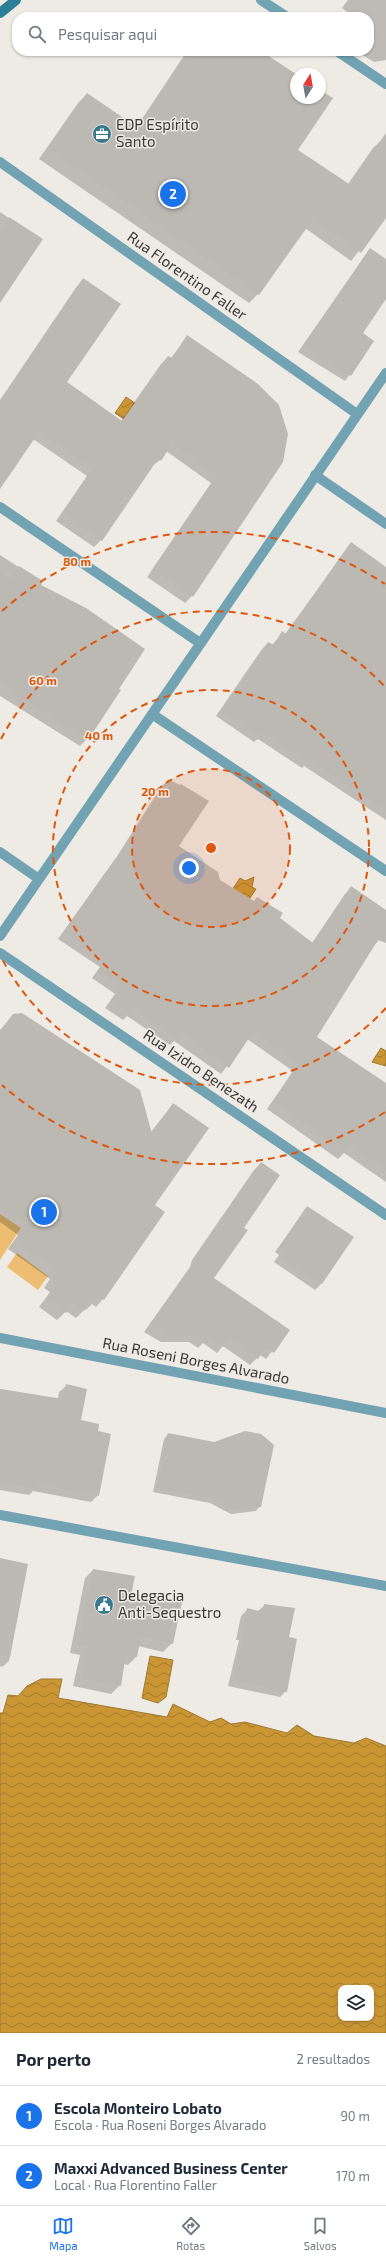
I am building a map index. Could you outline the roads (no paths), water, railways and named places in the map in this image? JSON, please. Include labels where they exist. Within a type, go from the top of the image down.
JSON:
[{"type":"main road","points":[[0,13],[16,0]]},
{"type":"street","points":[[261,0],[279,12]]},
{"type":"street","points":[[344,56],[386,84]]},
{"type":"street","name":"Rua Florentino Faller","points":[[0,162],[357,414]]},
{"type":"street","points":[[0,936],[315,475],[386,374]]},
{"type":"street","points":[[315,475],[386,524]]},
{"type":"street","points":[[0,508],[200,643]]},
{"type":"street","points":[[152,714],[386,871]]},
{"type":"street","points":[[0,852],[39,879]]},
{"type":"street","name":"Rua Izidro Benezath","points":[[0,953],[386,1215]]},
{"type":"street","name":"Rua Roseni Borges Alvarado","points":[[0,1338],[386,1413]]},
{"type":"street","points":[[0,1515],[386,1586]]},
{"type":"water","points":[[126,397],[174,430],[163,446],[115,413]]},
{"type":"water","points":[[254,877],[252,887],[256,889],[238,916],[222,905],[240,878],[245,881]]},
{"type":"water","points":[[381,1048],[386,1051],[386,1066],[372,1062]]},
{"type":"water","points":[[150,1656],[173,1660],[166,1697],[158,1703],[142,1698]]},
{"type":"water","points":[[41,1679],[62,1679],[58,1698],[167,1717],[173,1704],[210,1722],[221,1718],[231,1724],[245,1722],[287,1733],[297,1725],[314,1736],[354,1743],[366,1738],[386,1746],[386,2033],[0,2033],[0,1713],[3,1713],[8,1695],[18,1696],[27,1686]]},
{"type":"place","name":"EDP Espírito Santo","points":[[102,134]]},
{"type":"place","name":"Maxxi Advanced Business Center","points":[[173,194]]},
{"type":"place","name":"Escola Monteiro Lobato","points":[[44,1212]]},
{"type":"place","name":"Delegacia Anti-Sequestro","points":[[104,1605]]}]
